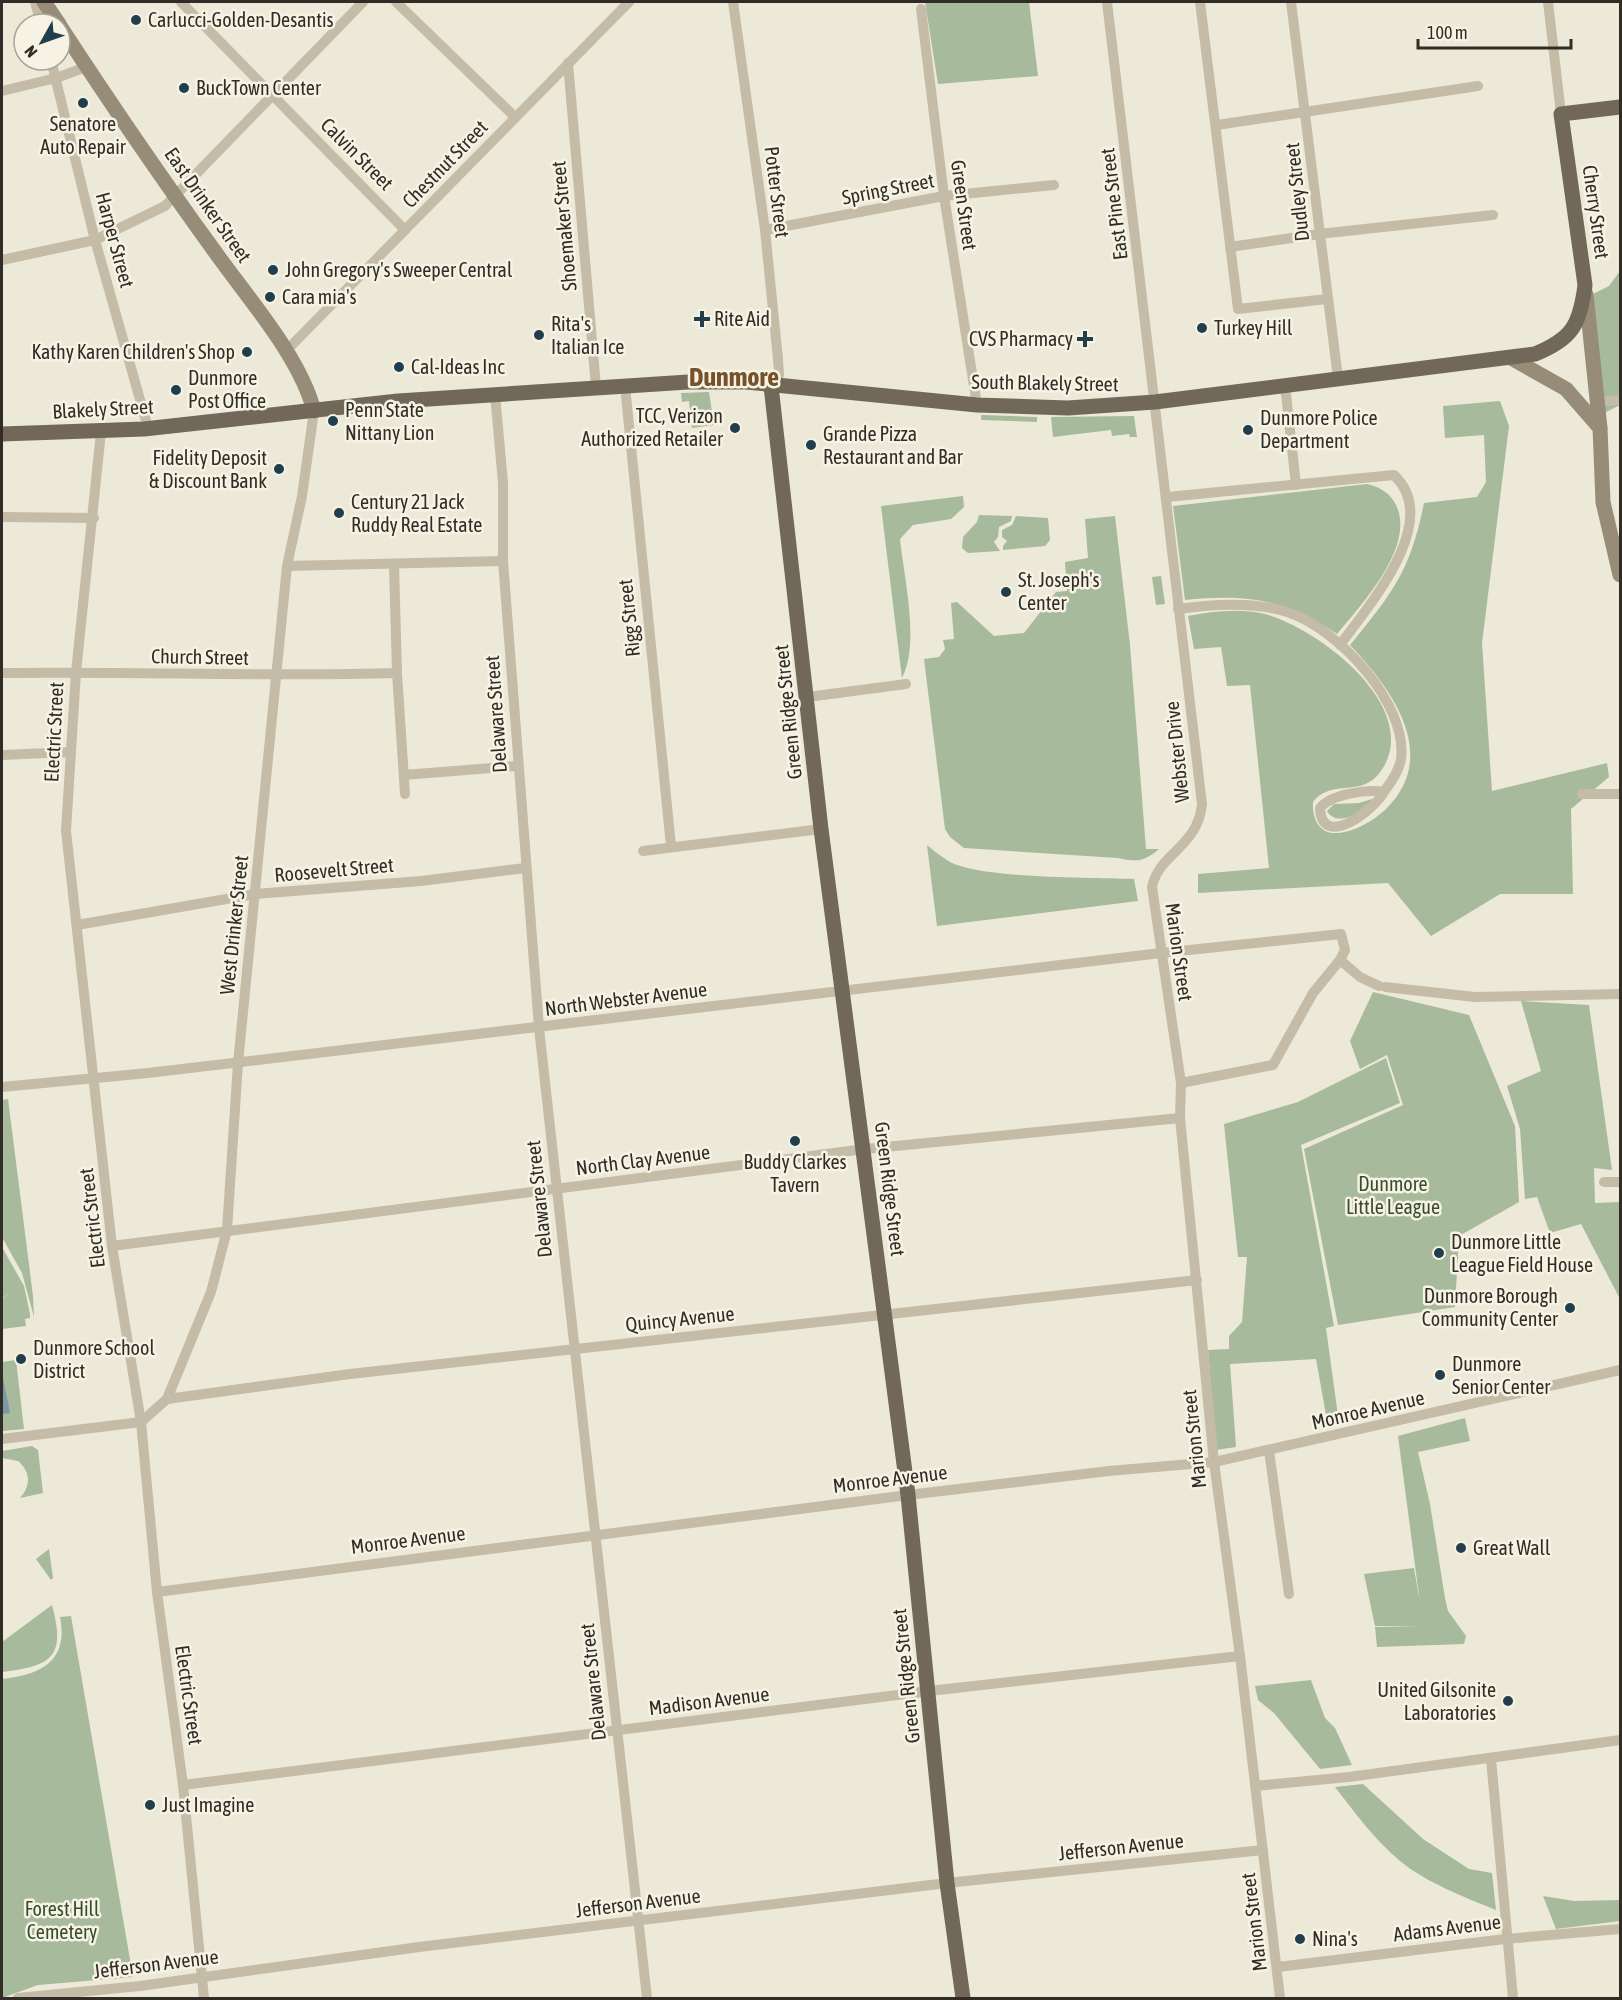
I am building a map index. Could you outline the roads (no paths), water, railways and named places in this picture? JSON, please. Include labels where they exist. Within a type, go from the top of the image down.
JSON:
[{"type":"main road","name":"East Drinker Street","points":[[72,43],[175,196],[286,351],[304,381],[314,411]]},
{"type":"main road","points":[[1561,114],[1620,107]]},
{"type":"main road","name":"Cherry Street","points":[[1561,114],[1585,285],[1600,428]]},
{"type":"main road","name":"South Blakely Street","points":[[314,411],[399,401],[688,382],[746,382],[977,405],[1068,408],[1155,402],[1535,354],[1563,341],[1579,317],[1585,285]]},
{"type":"main road","points":[[1511,357],[1566,389],[1600,428],[1603,502],[1620,575]]},
{"type":"main road","name":"Green Ridge Street","points":[[771,386],[841,991],[865,1149],[908,1495],[947,1883],[963,1998]]},
{"type":"main road","name":"Blakely Street","points":[[2,434],[101,432],[314,411]]},
{"type":"street","name":"Calvin Street","points":[[181,2],[405,230]]},
{"type":"street","points":[[2,260],[95,240],[150,214],[175,196],[271,94],[363,2]]},
{"type":"street","points":[[396,2],[515,117]]},
{"type":"street","name":"Chestnut Street","points":[[286,351],[629,2]]},
{"type":"street","name":"Potter Street","points":[[733,2],[765,230],[779,375],[771,386]]},
{"type":"street","name":"East Pine Street","points":[[1107,2],[1167,497]]},
{"type":"street","points":[[1200,2],[1238,309],[1327,299]]},
{"type":"street","name":"Dudley Street","points":[[1291,2],[1338,378]]},
{"type":"street","name":"Cherry Street","points":[[1548,2],[1561,114]]},
{"type":"street","name":"Green Street","points":[[921,9],[944,196],[977,405]]},
{"type":"street","name":"Shoemaker Street","points":[[568,63],[596,387]]},
{"type":"street","points":[[2,91],[56,78],[89,66]]},
{"type":"street","name":"Harper Street","points":[[54,72],[95,240],[148,428]]},
{"type":"street","points":[[1217,125],[1478,86]]},
{"type":"street","name":"Spring Street","points":[[765,230],[944,196],[1054,185]]},
{"type":"street","points":[[1230,247],[1319,234],[1493,215]]},
{"type":"street","points":[[1285,385],[1296,485]]},
{"type":"street","name":"Rigg Street","points":[[625,386],[671,846]]},
{"type":"street","name":"Delaware Street","points":[[495,394],[503,483],[503,561],[517,766],[539,1028],[646,1998]]},
{"type":"street","points":[[1597,402],[1620,400]]},
{"type":"street","name":"West Drinker Street","points":[[141,1422],[167,1399],[211,1292],[227,1230],[238,1063],[278,676],[287,566],[302,496],[314,411]]},
{"type":"street","name":"Electric Street","points":[[101,432],[94,518],[76,672],[66,831],[112,1246],[141,1422],[157,1592],[183,1785],[204,1998]]},
{"type":"street","points":[[1167,497],[1394,475],[1404,484],[1410,496],[1411,527],[1386,582],[1341,645]]},
{"type":"street","name":"Webster Drive","points":[[1155,876],[1190,838],[1201,816],[1202,804],[1167,497]]},
{"type":"street","points":[[2,517],[94,518]]},
{"type":"street","points":[[287,566],[503,561]]},
{"type":"street","points":[[394,565],[397,673],[405,794]]},
{"type":"street","points":[[1178,609],[1210,604],[1287,612],[1341,645],[1362,667],[1397,720],[1401,760],[1379,802],[1352,822],[1338,827],[1323,821],[1320,815],[1320,808],[1332,797],[1373,790],[1384,792]]},
{"type":"street","name":"Church Street","points":[[2,673],[76,672],[278,676],[397,673]]},
{"type":"street","points":[[808,697],[906,684]]},
{"type":"street","points":[[2,754],[71,752]]},
{"type":"street","points":[[404,775],[517,766]]},
{"type":"street","points":[[1582,794],[1620,794]]},
{"type":"street","points":[[643,851],[821,829]]},
{"type":"street","name":"Roosevelt Street","points":[[77,926],[255,894],[421,880],[525,868]]},
{"type":"street","name":"Marion Street","points":[[1155,876],[1152,887],[1180,1083],[1180,1118],[1214,1462],[1240,1656],[1280,1998]]},
{"type":"street","points":[[1161,953],[1336,934],[1344,939],[1345,950],[1340,960],[1308,1000],[1274,1065],[1180,1083]]},
{"type":"street","name":"North Webster Avenue","points":[[95,1079],[1161,953]]},
{"type":"street","points":[[1340,960],[1354,972],[1382,987],[1475,997],[1620,993]]},
{"type":"street","points":[[2,1087],[95,1079]]},
{"type":"street","name":"North Clay Avenue","points":[[112,1246],[865,1149],[1180,1118]]},
{"type":"street","points":[[1604,1182],[1620,1182]]},
{"type":"street","name":"Quincy Avenue","points":[[167,1399],[350,1374],[1197,1280]]},
{"type":"street","name":"Monroe Avenue","points":[[157,1592],[375,1562],[908,1495],[1109,1471],[1214,1462],[1620,1370]]},
{"type":"street","points":[[2,1439],[141,1422]]},
{"type":"street","points":[[1269,1451],[1289,1594]]},
{"type":"street","name":"Madison Avenue","points":[[183,1785],[928,1691],[1240,1656]]},
{"type":"street","points":[[1255,1786],[1349,1777],[1620,1740]]},
{"type":"street","points":[[1491,1758],[1505,1939],[1513,1998]]},
{"type":"street","name":"Jefferson Avenue","points":[[18,1998],[201,1978],[947,1883],[1263,1850]]},
{"type":"street","name":"Adams Avenue","points":[[1278,1967],[1505,1939],[1620,1929]]},
{"type":"water","points":[[2,1373],[10,1413],[2,1414]]},
{"type":"place","name":"Carlucci-Golden-Desantis","points":[[136,20]]},
{"type":"place","name":"BuckTown Center","points":[[184,88]]},
{"type":"place","name":"Senatore Auto Repair","points":[[83,103]]},
{"type":"place","name":"John Gregory's Sweeper Central","points":[[273,270]]},
{"type":"place","name":"Cara mia's","points":[[270,297]]},
{"type":"place","name":"Rite Aid","points":[[702,319]]},
{"type":"place","name":"Turkey Hill","points":[[1202,328]]},
{"type":"place","name":"Rita's Italian Ice","points":[[539,335]]},
{"type":"place","name":"CVS Pharmacy","points":[[1085,339]]},
{"type":"place","name":"Kathy Karen Children's Shop","points":[[247,352]]},
{"type":"place","name":"Cal-Ideas Inc","points":[[399,367]]},
{"type":"place","name":"Dunmore Post Office","points":[[176,390]]},
{"type":"place","name":"Penn State Nittany Lion","points":[[333,421]]},
{"type":"place","name":"TCC, Verizon Authorized Retailer","points":[[735,428]]},
{"type":"place","name":"Dunmore Police Department","points":[[1248,430]]},
{"type":"place","name":"Grande Pizza Restaurant and Bar","points":[[811,445]]},
{"type":"place","name":"Fidelity Deposit & Discount Bank","points":[[279,469]]},
{"type":"place","name":"Century 21 Jack Ruddy Real Estate","points":[[339,513]]},
{"type":"place","name":"St. Joseph's Center","points":[[1006,592]]},
{"type":"place","name":"Buddy Clarkes Tavern","points":[[795,1141]]},
{"type":"place","name":"Dunmore Little League Field House","points":[[1439,1253]]},
{"type":"place","name":"Dunmore Borough Community Center","points":[[1570,1308]]},
{"type":"place","name":"Dunmore School District","points":[[21,1359]]},
{"type":"place","name":"Dunmore Senior Center","points":[[1440,1375]]},
{"type":"place","name":"Great Wall","points":[[1461,1548]]},
{"type":"place","name":"United Gilsonite Laboratories","points":[[1508,1701]]},
{"type":"place","name":"Just Imagine","points":[[150,1805]]},
{"type":"place","name":"Nina's","points":[[1300,1939]]},
{"type":"district","name":"Dunmore","points":[[734,377]]},
{"type":"park label","name":"Dunmore Little League","points":[[1393,1196]]},
{"type":"park label","name":"Forest Hill Cemetery","points":[[62,1920]]}]
